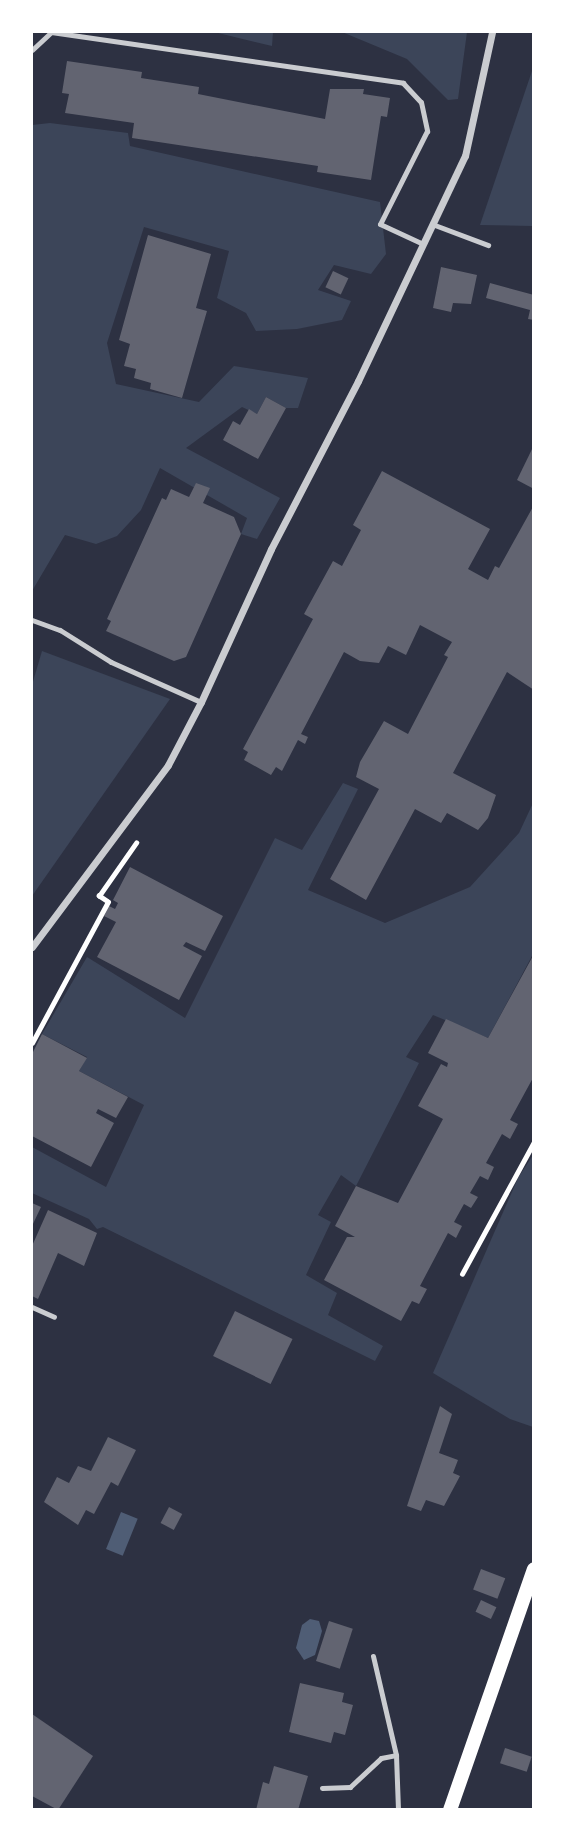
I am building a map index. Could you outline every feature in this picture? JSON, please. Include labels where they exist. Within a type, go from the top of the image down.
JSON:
[{"type":"main road","points":[[450,1810],[534,1569]]},
{"type":"street","points":[[32,947],[167,765],[211,683],[271,549],[465,156],[492,32]]},
{"type":"lane","points":[[32,50],[51,32],[402,83],[421,102],[427,131],[380,224],[423,244]]},
{"type":"lane","points":[[432,224],[488,245]]},
{"type":"lane","points":[[32,620],[60,630],[111,662],[201,702]]},
{"type":"lane","points":[[32,1307],[54,1317]]},
{"type":"lane","points":[[373,1656],[396,1755],[398,1810]]},
{"type":"lane","points":[[322,1788],[350,1787],[381,1758],[396,1755]]},
{"type":"path","points":[[32,1043],[108,902],[99,896],[136,843]]},
{"type":"path","points":[[462,1274],[534,1142]]},
{"type":"shaded area","points":[[214,32],[273,32],[272,46]]},
{"type":"shaded area","points":[[342,32],[467,32],[458,99],[448,100],[407,59]]},
{"type":"shaded area","points":[[533,68],[533,226],[480,225]]},
{"type":"shaded area","points":[[50,123],[128,133],[130,146],[380,202],[386,254],[371,274],[334,265],[318,290],[351,301],[342,320],[297,329],[256,331],[246,313],[217,298],[229,251],[144,227],[107,343],[116,384],[199,402],[234,366],[308,378],[298,408],[286,408],[266,397],[257,414],[242,407],[186,448],[280,498],[257,539],[241,534],[247,518],[160,468],[141,510],[117,536],[96,544],[65,535],[32,591],[32,125]]},
{"type":"shaded area","points":[[42,651],[170,699],[32,896],[32,685]]},
{"type":"shaded area","points":[[343,783],[358,789],[308,890],[385,923],[470,887],[519,833],[533,803],[533,954],[488,1038],[433,1015],[406,1057],[419,1063],[356,1186],[341,1175],[318,1215],[331,1222],[306,1275],[337,1293],[328,1315],[383,1346],[375,1361],[103,1227],[97,1229],[89,1219],[32,1193],[32,1147],[106,1187],[144,1105],[79,1071],[87,1057],[42,1034],[87,957],[185,1018],[275,838],[302,850]]},
{"type":"shaded area","points":[[533,1155],[533,1427],[510,1419],[433,1373],[518,1178]]},
{"type":"shaded area","points":[[121,1512],[138,1519],[123,1556],[106,1549]]},
{"type":"shaded area","points":[[310,1619],[319,1621],[322,1631],[315,1655],[304,1660],[296,1648],[302,1625]]},
{"type":"building","points":[[67,61],[142,72],[141,78],[199,87],[198,94],[325,119],[330,89],[364,89],[363,94],[390,98],[387,117],[381,116],[371,180],[317,172],[318,166],[132,138],[134,123],[65,113],[69,94],[62,93]]},
{"type":"building","points":[[148,235],[211,254],[196,308],[207,311],[182,398],[150,389],[151,383],[134,378],[136,369],[124,366],[130,344],[119,340]]},
{"type":"building","points":[[441,267],[477,275],[471,304],[453,303],[451,312],[433,308]]},
{"type":"building","points":[[333,271],[348,278],[341,294],[325,287]]},
{"type":"building","points":[[490,283],[534,295],[534,320],[528,319],[530,310],[486,298]]},
{"type":"building","points":[[266,397],[286,408],[258,459],[223,440],[233,421],[240,425],[249,409],[257,414]]},
{"type":"building","points":[[534,445],[534,489],[517,480]]},
{"type":"building","points":[[382,471],[490,529],[468,569],[488,580],[495,566],[499,568],[534,505],[534,690],[507,672],[453,773],[496,795],[488,818],[478,830],[447,813],[441,823],[415,809],[366,900],[330,879],[379,789],[356,777],[360,762],[384,721],[408,734],[448,657],[444,655],[452,642],[420,625],[406,655],[388,646],[379,663],[360,661],[344,652],[301,734],[308,737],[305,744],[298,740],[282,771],[276,767],[271,775],[244,760],[248,752],[243,749],[313,619],[304,614],[333,561],[342,566],[361,530],[353,525]]},
{"type":"building","points":[[196,483],[210,488],[203,503],[234,517],[241,534],[186,657],[174,661],[106,631],[111,621],[107,619],[162,498],[166,500],[171,489],[189,497]]},
{"type":"building","points":[[130,867],[223,916],[205,951],[186,942],[183,946],[202,956],[179,1000],[97,957],[116,922],[104,916],[109,906],[115,909],[118,903],[113,900]]},
{"type":"building","points":[[534,954],[534,1076],[510,1120],[518,1124],[510,1139],[502,1134],[486,1163],[494,1167],[488,1180],[480,1176],[470,1193],[478,1197],[471,1208],[464,1204],[454,1222],[462,1226],[456,1238],[448,1233],[420,1286],[427,1289],[419,1304],[412,1301],[401,1321],[324,1280],[347,1237],[355,1237],[335,1226],[356,1186],[398,1203],[443,1119],[418,1106],[441,1064],[447,1067],[448,1063],[428,1053],[446,1019],[488,1038]]},
{"type":"building","points":[[42,1034],[87,1058],[79,1071],[128,1097],[116,1118],[98,1109],[96,1113],[114,1123],[91,1167],[32,1136],[32,1054]]},
{"type":"building","points":[[32,1203],[41,1207],[32,1226]]},
{"type":"building","points":[[48,1210],[97,1233],[84,1266],[58,1253],[38,1299],[32,1296],[32,1246]]},
{"type":"building","points":[[235,1311],[293,1339],[271,1384],[213,1356]]},
{"type":"building","points":[[440,1406],[452,1414],[439,1453],[458,1460],[453,1473],[460,1476],[444,1506],[426,1500],[421,1511],[407,1506]]},
{"type":"building","points":[[108,1437],[136,1450],[118,1486],[111,1482],[94,1514],[86,1510],[78,1525],[44,1502],[57,1477],[69,1483],[78,1466],[91,1471]]},
{"type":"building","points":[[169,1507],[182,1514],[174,1530],[161,1523]]},
{"type":"building","points":[[481,1569],[505,1578],[497,1599],[473,1590]]},
{"type":"building","points":[[481,1600],[496,1607],[491,1619],[476,1612]]},
{"type":"building","points":[[329,1621],[353,1629],[340,1669],[316,1661]]},
{"type":"building","points":[[300,1683],[344,1693],[342,1702],[353,1705],[345,1735],[334,1732],[331,1743],[289,1732]]},
{"type":"building","points":[[32,1714],[93,1756],[58,1810],[32,1796]]},
{"type":"building","points":[[505,1748],[532,1757],[527,1772],[500,1763]]},
{"type":"building","points":[[274,1766],[308,1776],[298,1810],[256,1810],[263,1782],[269,1784]]}]
